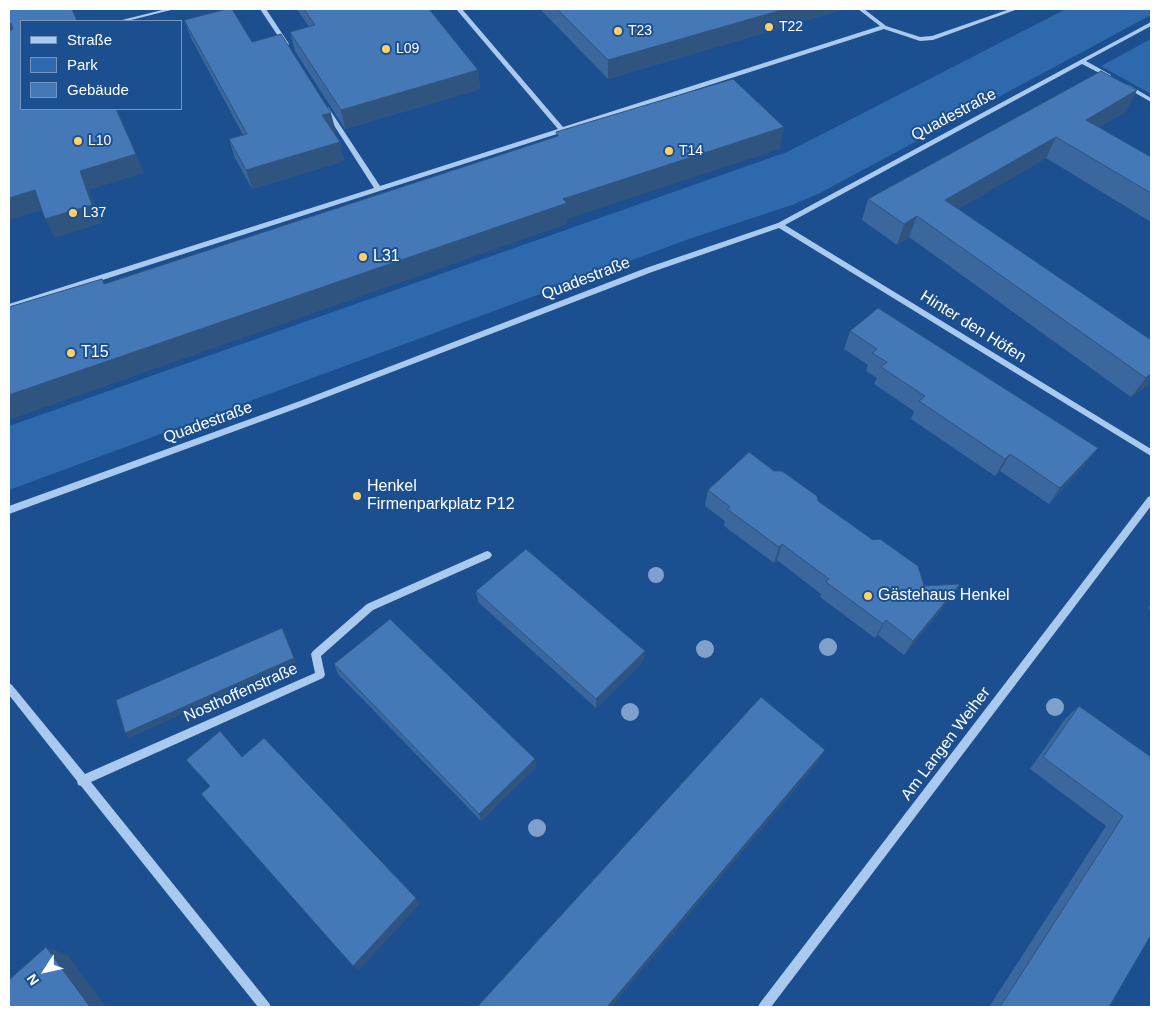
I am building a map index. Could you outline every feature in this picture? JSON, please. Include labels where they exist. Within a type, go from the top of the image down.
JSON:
[{"type":"street","points":[[125,20],[172,9]]},
{"type":"street","points":[[263,9],[289,49]]},
{"type":"street","points":[[459,9],[562,130]]},
{"type":"street","points":[[861,9],[884,27],[920,39],[933,38],[1015,9]]},
{"type":"street","name":"Quadestraße","points":[[9,510],[303,403],[649,270],[780,225],[1151,24]]},
{"type":"street","points":[[9,306],[377,187],[884,27]]},
{"type":"street","points":[[1082,62],[1151,100]]},
{"type":"street","points":[[320,98],[377,187]]},
{"type":"street","name":"Hinter den Höfen","points":[[780,225],[1151,453]]},
{"type":"street","name":"Am Langen Weiher","points":[[764,1007],[1151,500]]},
{"type":"street","name":"Nosthoffenstraße","points":[[82,781],[320,675],[316,654],[370,607],[487,555]]},
{"type":"street","points":[[9,688],[264,1007]]},
{"type":"green space","points":[[1066,9],[1151,9],[1151,15],[820,193],[792,205],[689,239],[9,490],[9,426],[787,152]]},
{"type":"green space","points":[[1151,39],[1151,94],[1101,66]]},
{"type":"building","name":"L10","points":[[9,9],[72,9],[77,20],[20,20],[20,110],[116,110],[136,154],[80,171],[92,205],[45,219],[35,190],[9,198],[9,31],[13,29],[11,23],[9,24]]},
{"type":"building","points":[[232,9],[252,42],[281,34],[331,113],[322,115],[340,142],[246,170],[229,139],[247,134],[184,20]]},
{"type":"building","name":"L09","points":[[304,9],[429,9],[478,70],[341,110],[290,32],[315,25]]},
{"type":"building","points":[[557,9],[785,9],[608,60]]},
{"type":"building","points":[[1101,71],[1137,90],[1086,120],[1151,157],[1151,193],[1056,137],[945,200],[1151,340],[1151,373],[1146,378],[917,216],[904,224],[868,199]]},
{"type":"building","points":[[733,79],[784,127],[563,199],[567,203],[9,395],[9,307],[102,279],[104,284],[558,136],[556,132]]},
{"type":"building","points":[[878,308],[1098,448],[1060,488],[1010,454],[1005,459],[919,401],[925,396],[881,367],[887,362],[872,353],[877,349],[850,331]]},
{"type":"building","points":[[749,452],[774,471],[782,471],[817,496],[818,501],[873,540],[880,539],[918,566],[924,586],[960,584],[913,641],[886,620],[883,624],[826,582],[829,579],[782,544],[779,547],[727,509],[730,507],[708,490]]},
{"type":"building","points":[[526,549],[645,651],[596,699],[476,591]]},
{"type":"building","points":[[390,619],[535,759],[479,814],[334,664]]},
{"type":"building","points":[[282,628],[294,658],[125,733],[116,700]]},
{"type":"building","points":[[761,697],[825,750],[607,1007],[477,1007]]},
{"type":"building","points":[[1079,706],[1151,757],[1151,935],[1109,1007],[1000,1007],[1123,816],[1043,757]]},
{"type":"building","points":[[220,731],[242,757],[264,738],[416,898],[353,966],[201,794],[210,786],[186,760]]},
{"type":"building","points":[[46,947],[90,1007],[9,1007],[9,980]]},
{"type":"place","name":"T22","points":[[769,27]]},
{"type":"place","name":"T23","points":[[618,31]]},
{"type":"place","name":"L09","points":[[386,49]]},
{"type":"place","name":"L10","points":[[78,141]]},
{"type":"place","name":"T14","points":[[669,151]]},
{"type":"place","name":"L37","points":[[73,213]]},
{"type":"place","name":"L31","points":[[363,257]]},
{"type":"place","name":"T15","points":[[71,353]]},
{"type":"place","name":"Henkel Firmenparkplatz P12","points":[[357,496]]},
{"type":"place","name":"Gästehaus Henkel","points":[[868,596]]}]
